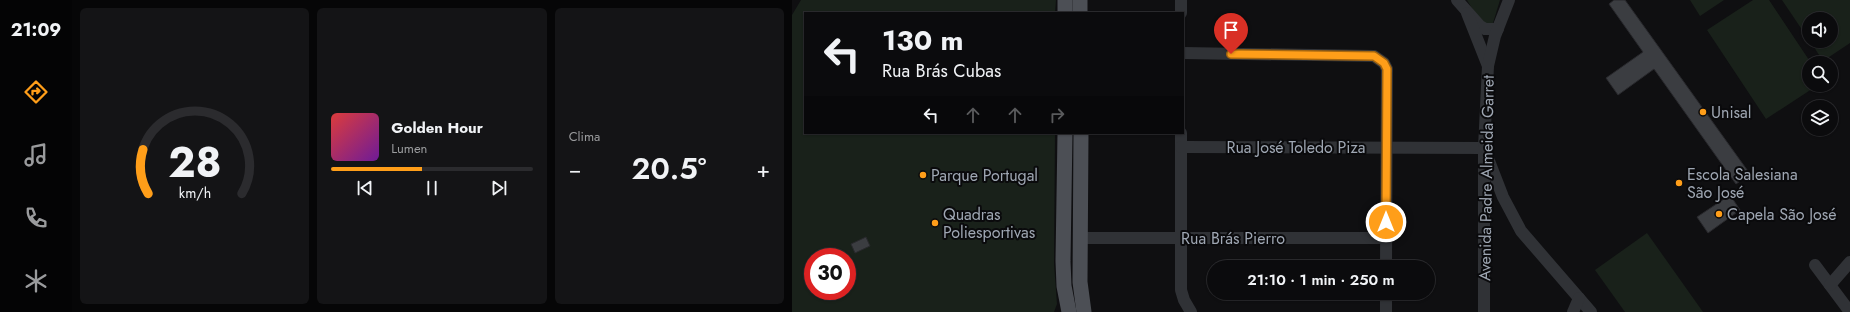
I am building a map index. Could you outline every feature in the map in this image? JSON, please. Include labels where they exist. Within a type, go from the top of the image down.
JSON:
[{"type":"main road","points":[[1065,0],[1065,12]]},
{"type":"main road","points":[[1080,0],[1080,12]]},
{"type":"main road","points":[[1065,134],[1063,261],[1064,286],[1069,312]]},
{"type":"main road","points":[[1081,134],[1080,282],[1084,312]]},
{"type":"street","points":[[1181,0],[1181,12]]},
{"type":"street","points":[[1457,0],[1467,13],[1485,29],[1498,28]]},
{"type":"street","name":"Avenida Padre Almeida Garret","points":[[1484,312],[1484,148],[1488,66],[1498,28],[1509,0]]},
{"type":"street","points":[[1467,13],[1488,66]]},
{"type":"street","points":[[1184,53],[1374,56],[1384,63],[1387,69],[1386,260]]},
{"type":"street","points":[[1181,134],[1181,290],[1184,300],[1192,312]]},
{"type":"street","name":"Rua José Toledo Piza","points":[[1181,147],[1386,146],[1484,148]]},
{"type":"street","points":[[1484,148],[1503,197],[1521,231],[1591,312]]},
{"type":"street","name":"Rua Brás Pierro","points":[[1081,232],[1180,238],[1386,238]]},
{"type":"street","points":[[1830,285],[1850,262]]},
{"type":"street","points":[[1815,265],[1850,312]]},
{"type":"street","points":[[1573,312],[1579,298]]},
{"type":"street","points":[[1386,300],[1386,312]]},
{"type":"shaded area","name":"Parque Portugal","points":[[801,0],[1056,0],[1055,12],[804,12],[804,134],[1055,134],[1054,264],[1057,304],[1054,312],[792,312],[792,15]]},
{"type":"shaded area","points":[[1467,0],[1500,0],[1493,23],[1481,23]]},
{"type":"shaded area","points":[[1690,0],[1724,0],[1700,16]]},
{"type":"shaded area","points":[[1753,0],[1769,0],[1806,56],[1802,56],[1802,92],[1807,92],[1766,119],[1707,30]]},
{"type":"shaded area","points":[[1782,0],[1850,0],[1850,43],[1830,56],[1820,56],[1815,48],[1838,48],[1838,12],[1802,12],[1802,30]]},
{"type":"shaded area","points":[[1647,233],[1703,312],[1625,312],[1595,270]]},
{"type":"building","name":"Escola Salesiana São José","points":[[1614,0],[1625,0],[1750,174],[1736,184],[1654,69],[1618,95],[1606,78],[1643,52],[1609,4]]},
{"type":"building","name":"Capela São José","points":[[1730,195],[1740,210],[1708,233],[1697,217]]},
{"type":"building","points":[[866,237],[870,246],[856,253],[856,248],[853,248],[851,244]]},
{"type":"place","name":"Unisal","points":[[1703,112]]},
{"type":"place","name":"Parque Portugal","points":[[923,175]]},
{"type":"place","name":"Escola Salesiana São José","points":[[1679,183]]},
{"type":"place","name":"Capela São José","points":[[1719,214]]},
{"type":"place","name":"Quadras Poliesportivas","points":[[935,223]]},
{"type":"route","points":[[1231,54],[1374,56],[1379,58],[1384,63],[1387,69],[1386,222]]}]
